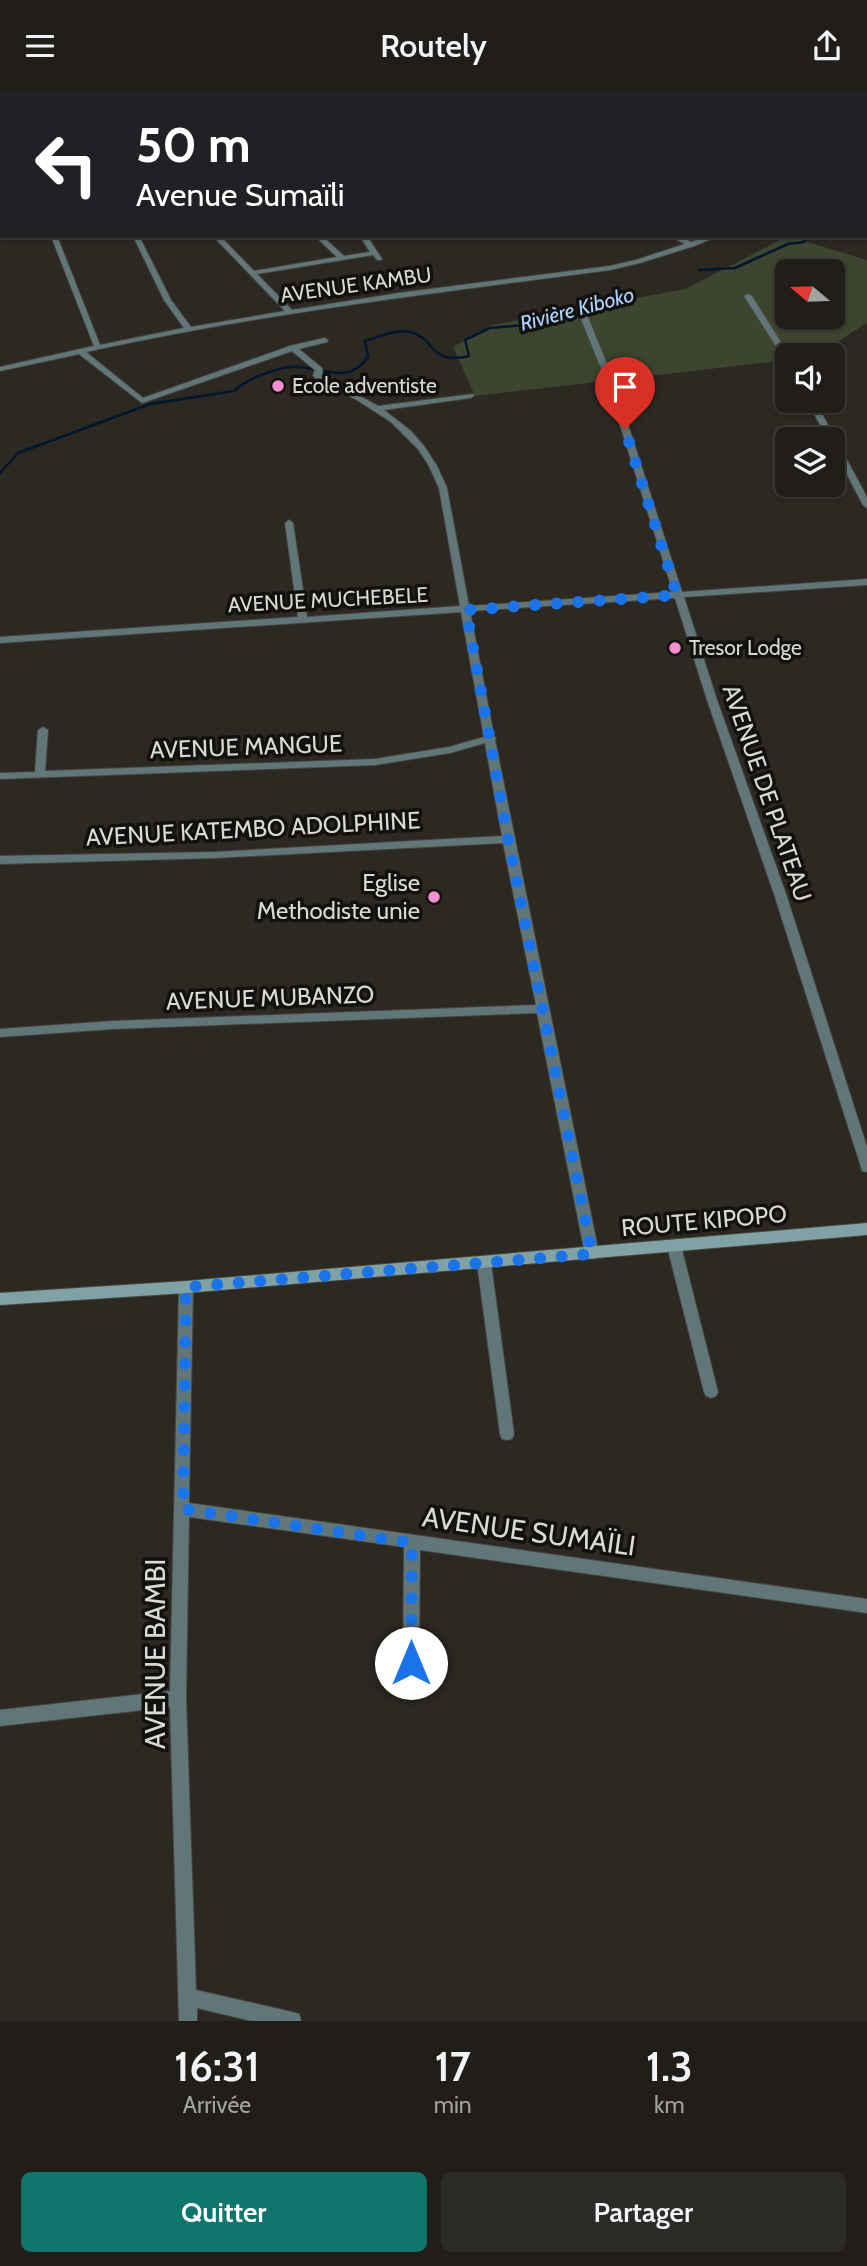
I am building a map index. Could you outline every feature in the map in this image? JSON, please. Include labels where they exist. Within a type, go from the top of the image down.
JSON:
[{"type":"main road","name":"ROUTE KIPOPO","points":[[0,1299],[484,1263],[867,1229]]},
{"type":"street","points":[[55,238],[98,348]]},
{"type":"street","points":[[137,238],[168,300],[189,329]]},
{"type":"street","points":[[218,238],[290,312]]},
{"type":"street","points":[[320,238],[342,258]]},
{"type":"street","points":[[253,273],[342,258],[377,256],[364,238]]},
{"type":"street","points":[[677,238],[692,245]]},
{"type":"street","name":"AVENUE KAMBU","points":[[2,369],[189,329],[290,312],[610,268],[711,238]]},
{"type":"street","points":[[748,296],[778,343]]},
{"type":"street","name":"AVENUE DE PLATEAU","points":[[583,314],[610,381],[677,595],[780,894],[867,1167]]},
{"type":"street","points":[[80,352],[142,401],[292,348],[324,340]]},
{"type":"street","points":[[292,348],[319,372],[320,378],[378,408],[417,439],[440,480],[508,839],[592,1254]]},
{"type":"street","points":[[0,359],[2,369]]},
{"type":"street","points":[[378,408],[470,396]]},
{"type":"street","points":[[845,463],[867,505]]},
{"type":"street","points":[[853,478],[867,478]]},
{"type":"street","points":[[289,523],[303,618]]},
{"type":"street","name":"AVENUE MUCHEBELE","points":[[0,639],[867,582]]},
{"type":"street","points":[[40,775],[43,730]]},
{"type":"street","name":"AVENUE MANGUE","points":[[0,776],[376,762],[450,750],[491,738]]},
{"type":"street","name":"AVENUE KATEMBO ADOLPHINE","points":[[0,860],[190,856],[508,839]]},
{"type":"street","name":"AVENUE MUBANZO","points":[[0,1033],[113,1025],[542,1009]]},
{"type":"street","points":[[674,1247],[711,1392]]},
{"type":"street","points":[[484,1263],[507,1434]]},
{"type":"street","name":"AVENUE BAMBI","points":[[186,1287],[178,1698],[188,2021]]},
{"type":"street","name":"AVENUE SUMAÏLI","points":[[183,1509],[867,1606]]},
{"type":"street","points":[[411,1663],[412,1543]]},
{"type":"street","points":[[0,1718],[178,1698]]},
{"type":"street","points":[[188,1997],[292,2021]]},
{"type":"green space","points":[[784,238],[795,238],[867,260],[867,323],[836,343],[775,343],[775,361],[475,396],[453,347],[492,325],[685,289]]},
{"type":"waterway","name":"Rivière Kiboko","points":[[699,270],[735,268],[788,244],[804,242],[807,238]]},
{"type":"waterway","name":"Rivière Kiboko","points":[[0,473],[18,453],[150,404],[234,391],[260,375],[290,367],[331,373],[351,371],[368,357],[365,341],[387,334],[410,332],[424,339],[439,354],[456,358],[469,356],[465,340],[490,328],[536,324]]},
{"type":"place","name":"Ecole adventiste","points":[[278,386]]},
{"type":"place","name":"Tresor Lodge","points":[[675,648]]},
{"type":"place","name":"Eglise Methodiste unie","points":[[434,897]]},
{"type":"route","points":[[411,1663],[412,1543],[183,1509],[186,1287],[592,1254],[508,839],[466,610],[677,595],[625,429]]}]
